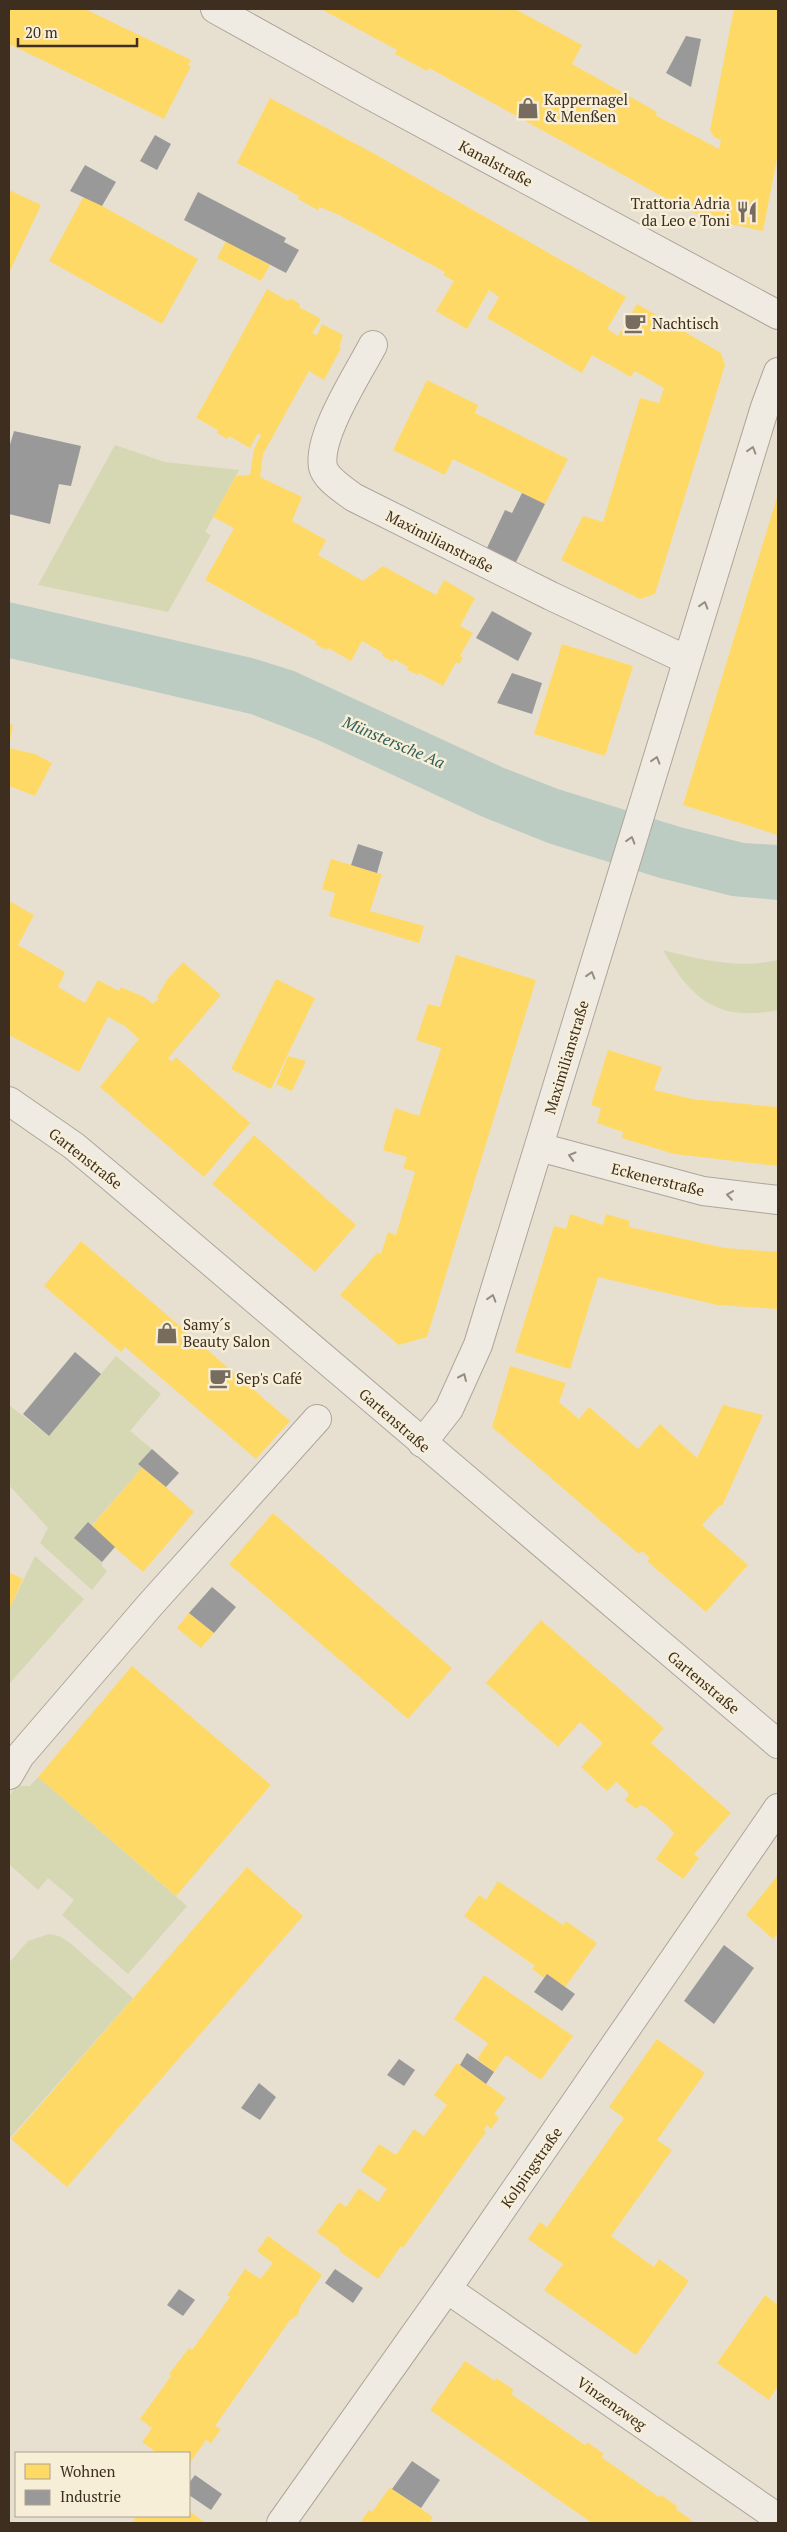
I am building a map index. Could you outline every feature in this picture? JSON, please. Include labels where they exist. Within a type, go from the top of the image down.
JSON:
[{"type":"street","name":"Kanalstraße","points":[[215,9],[374,98],[778,315]]},
{"type":"street","name":"Maximilianstraße","points":[[373,345],[329,430],[323,450],[323,469],[335,483],[362,502],[687,660]]},
{"type":"street","name":"Maximilianstraße","points":[[422,1443],[449,1409],[478,1345],[641,807],[765,407],[778,372]]},
{"type":"street","name":"Gartenstraße","points":[[9,1101],[74,1146],[778,1744]]},
{"type":"street","name":"Eckenerstraße","points":[[539,1147],[703,1191],[778,1200]]},
{"type":"street","points":[[9,1775],[20,1756],[129,1630],[317,1420]]},
{"type":"street","name":"Kolpingstraße","points":[[281,2523],[447,2289],[778,1808]]},
{"type":"street","name":"Vinzenzweg","points":[[447,2289],[778,2518]]},
{"type":"green space","points":[[115,445],[165,462],[239,470],[205,532],[211,535],[168,612],[38,585]]},
{"type":"green space","points":[[663,950],[720,962],[749,964],[778,960],[778,1010],[739,1013],[709,1003],[696,994],[685,982]]},
{"type":"green space","points":[[116,1356],[161,1394],[130,1431],[152,1449],[138,1464],[143,1467],[91,1526],[74,1538],[102,1562],[102,1566],[107,1571],[92,1590],[40,1543],[48,1528],[9,1485],[9,1405],[49,1436]]},
{"type":"green space","points":[[35,1556],[84,1599],[9,1684],[9,1610]]},
{"type":"green space","points":[[38,1777],[187,1906],[128,1974],[62,1915],[74,1900],[48,1878],[38,1890],[9,1864],[9,1797],[16,1786],[30,1786]]},
{"type":"green space","points":[[49,1934],[59,1936],[70,1943],[133,1998],[10,2138],[9,1963],[28,1941]]},
{"type":"water","name":"Münstersche Aa","points":[[9,602],[252,658],[294,671],[504,768],[558,789],[680,827],[744,843],[778,845],[778,900],[732,896],[660,878],[548,843],[483,817],[318,740],[251,714],[9,658]]},
{"type":"building: Wohnen","points":[[9,9],[85,9],[191,60],[188,65],[191,66],[164,119],[9,44]]},
{"type":"building: Wohnen","points":[[321,9],[495,9],[499,11],[500,9],[515,9],[582,45],[572,64],[657,112],[655,115],[719,149],[721,140],[714,137],[710,130],[734,9],[778,9],[778,153],[763,231],[705,219],[705,217],[687,210],[429,68],[427,71],[395,54],[397,50]]},
{"type":"building: Wohnen","points":[[270,98],[373,153],[626,297],[607,329],[618,336],[637,304],[721,353],[725,365],[655,594],[640,599],[561,560],[583,516],[603,522],[640,398],[659,403],[664,388],[635,371],[631,377],[592,355],[582,373],[487,318],[499,297],[489,290],[467,329],[436,311],[454,281],[443,275],[445,272],[341,216],[320,207],[318,210],[298,199],[299,196],[237,163]]},
{"type":"building: Wohnen","points":[[9,190],[41,205],[9,273]]},
{"type":"building: Wohnen","points":[[84,196],[198,259],[162,324],[49,261]]},
{"type":"building: Wohnen","points":[[226,241],[270,265],[261,281],[217,258]]},
{"type":"building: Wohnen","points":[[267,289],[288,301],[290,298],[300,304],[299,307],[321,319],[312,333],[317,335],[322,324],[343,335],[339,347],[341,348],[324,380],[309,371],[263,454],[260,477],[302,497],[292,521],[326,540],[318,555],[363,581],[383,566],[436,595],[444,580],[475,598],[460,626],[473,633],[460,656],[463,658],[459,664],[456,662],[443,686],[419,673],[418,675],[407,670],[408,667],[394,659],[393,662],[382,656],[383,653],[362,641],[351,661],[328,648],[326,650],[315,644],[317,642],[205,580],[234,528],[213,517],[236,476],[250,475],[254,449],[261,435],[258,433],[250,448],[229,436],[227,439],[217,433],[218,430],[196,418]]},
{"type":"building: Wohnen","points":[[427,380],[478,405],[475,413],[568,459],[545,504],[453,459],[445,475],[393,450]]},
{"type":"building: Wohnen","points":[[778,494],[778,835],[683,805]]},
{"type":"building: Wohnen","points":[[562,644],[633,666],[605,756],[534,734]]},
{"type":"building: Wohnen","points":[[9,724],[13,725],[10,741],[9,741]]},
{"type":"building: Wohnen","points":[[9,748],[35,754],[52,763],[35,796],[9,786]]},
{"type":"building: Wohnen","points":[[331,859],[382,874],[370,911],[424,926],[419,943],[329,916],[335,893],[322,889]]},
{"type":"building: Wohnen","points":[[9,901],[34,915],[18,945],[65,972],[58,987],[85,1003],[98,980],[119,991],[121,987],[144,997],[153,1004],[159,998],[157,997],[166,981],[183,962],[221,995],[168,1058],[172,1062],[176,1057],[250,1123],[204,1177],[100,1087],[139,1039],[125,1026],[108,1017],[79,1072],[9,1035]]},
{"type":"building: Wohnen","points":[[456,955],[536,980],[427,1337],[399,1345],[340,1295],[377,1253],[381,1254],[388,1232],[396,1235],[415,1172],[403,1168],[407,1157],[383,1150],[395,1108],[419,1116],[441,1048],[416,1040],[428,1004],[440,1007]]},
{"type":"building: Wohnen","points":[[276,979],[315,998],[271,1089],[231,1069]]},
{"type":"building: Wohnen","points":[[608,1050],[662,1067],[654,1090],[692,1099],[778,1107],[778,1166],[674,1154],[622,1138],[623,1132],[597,1123],[601,1108],[591,1105]]},
{"type":"building: Wohnen","points":[[288,1056],[306,1061],[292,1091],[276,1084]]},
{"type":"building: Wohnen","points":[[254,1135],[356,1225],[315,1272],[212,1184]]},
{"type":"building: Wohnen","points":[[570,1214],[603,1225],[606,1214],[630,1221],[629,1227],[725,1248],[778,1252],[778,1309],[717,1305],[598,1277],[570,1369],[515,1352],[554,1226],[566,1229]]},
{"type":"building: Wohnen","points":[[81,1241],[290,1421],[256,1459],[125,1347],[121,1352],[44,1286]]},
{"type":"building: Wohnen","points":[[510,1366],[566,1383],[559,1402],[579,1419],[589,1407],[638,1449],[660,1424],[697,1458],[723,1405],[763,1415],[722,1506],[720,1505],[702,1525],[748,1565],[706,1612],[647,1561],[650,1558],[642,1551],[639,1554],[492,1427]]},
{"type":"building: Wohnen","points":[[143,1467],[194,1512],[143,1572],[91,1527]]},
{"type":"building: Wohnen","points":[[273,1513],[452,1668],[408,1719],[229,1564]]},
{"type":"building: Wohnen","points":[[9,1572],[23,1579],[9,1610]]},
{"type":"building: Wohnen","points":[[189,1613],[214,1633],[201,1648],[177,1628]]},
{"type":"building: Wohnen","points":[[541,1620],[664,1728],[651,1743],[731,1813],[694,1854],[699,1858],[683,1879],[656,1859],[674,1833],[668,1826],[644,1806],[640,1805],[636,1809],[625,1800],[629,1795],[627,1791],[616,1782],[607,1791],[581,1767],[602,1744],[601,1741],[580,1722],[558,1747],[486,1683]]},
{"type":"building: Wohnen","points":[[132,1666],[271,1785],[176,1896],[38,1777]]},
{"type":"building: Wohnen","points":[[247,1867],[303,1916],[67,2187],[11,2139]]},
{"type":"building: Wohnen","points":[[778,1875],[778,1933],[773,1939],[746,1915]]},
{"type":"building: Wohnen","points":[[498,1881],[563,1925],[566,1921],[597,1943],[565,1987],[547,1974],[544,1978],[532,1969],[535,1966],[464,1916],[479,1895],[486,1900]]},
{"type":"building: Wohnen","points":[[484,1975],[573,2036],[541,2080],[506,2055],[494,2072],[477,2059],[488,2043],[454,2019]]},
{"type":"building: Wohnen","points":[[657,2039],[705,2073],[657,2140],[672,2150],[611,2236],[654,2267],[659,2259],[689,2281],[636,2355],[544,2290],[563,2264],[528,2239],[540,2222],[547,2227],[624,2118],[609,2107]]},
{"type":"building: Wohnen","points":[[457,2063],[506,2098],[494,2114],[499,2118],[491,2129],[487,2125],[484,2130],[486,2132],[403,2248],[401,2246],[378,2279],[339,2251],[340,2249],[317,2232],[339,2202],[346,2207],[359,2188],[378,2202],[387,2189],[361,2171],[379,2144],[396,2155],[414,2129],[424,2136],[447,2105],[434,2095]]},
{"type":"building: Wohnen","points":[[268,2236],[322,2275],[300,2307],[298,2315],[290,2320],[215,2426],[221,2429],[211,2443],[206,2440],[190,2463],[190,2452],[156,2452],[142,2442],[152,2428],[140,2419],[171,2376],[169,2374],[189,2348],[192,2350],[230,2297],[227,2295],[245,2269],[260,2279],[273,2263],[257,2251]]},
{"type":"building: Wohnen","points":[[765,2295],[778,2305],[778,2386],[769,2400],[717,2363]]},
{"type":"building: Wohnen","points":[[465,2361],[495,2381],[496,2378],[514,2390],[511,2394],[585,2445],[587,2442],[604,2454],[601,2457],[659,2497],[661,2495],[677,2506],[676,2509],[695,2523],[592,2523],[430,2410]]},
{"type":"building: Wohnen","points":[[390,2487],[433,2517],[429,2523],[360,2523],[369,2510],[372,2512]]},
{"type":"building: Wohnen","points":[[190,2512],[206,2523],[131,2523],[136,2517],[190,2517]]},
{"type":"building: Industrie","points":[[686,36],[701,39],[691,87],[666,73]]},
{"type":"building: Industrie","points":[[155,135],[171,144],[157,170],[140,161]]},
{"type":"building: Industrie","points":[[85,165],[116,182],[102,206],[70,191]]},
{"type":"building: Industrie","points":[[198,192],[286,238],[284,242],[299,250],[286,273],[184,220]]},
{"type":"building: Industrie","points":[[14,431],[81,446],[71,486],[59,484],[50,524],[9,514],[9,448]]},
{"type":"building: Industrie","points":[[522,493],[545,504],[515,564],[486,550],[505,510],[512,513]]},
{"type":"building: Industrie","points":[[492,611],[532,633],[518,661],[476,638]]},
{"type":"building: Industrie","points":[[512,673],[542,683],[532,714],[497,703]]},
{"type":"building: Industrie","points":[[358,844],[383,852],[377,873],[351,865]]},
{"type":"building: Industrie","points":[[75,1352],[101,1374],[49,1436],[23,1414]]},
{"type":"building: Industrie","points":[[152,1449],[179,1473],[166,1487],[138,1464]]},
{"type":"building: Industrie","points":[[88,1522],[115,1547],[102,1562],[74,1538]]},
{"type":"building: Industrie","points":[[212,1587],[236,1607],[214,1633],[189,1613]]},
{"type":"building: Industrie","points":[[724,1945],[754,1968],[714,2024],[684,2001]]},
{"type":"building: Industrie","points":[[547,1974],[575,1994],[562,2011],[534,1992]]},
{"type":"building: Industrie","points":[[467,2053],[494,2072],[486,2084],[460,2065]]},
{"type":"building: Industrie","points":[[399,2059],[415,2070],[404,2086],[387,2075]]},
{"type":"building: Industrie","points":[[259,2083],[276,2097],[260,2120],[241,2108]]},
{"type":"building: Industrie","points":[[335,2269],[363,2288],[353,2303],[325,2283]]},
{"type":"building: Industrie","points":[[179,2289],[195,2300],[183,2316],[167,2305]]},
{"type":"building: Industrie","points":[[412,2461],[440,2480],[421,2508],[392,2489]]},
{"type":"building: Industrie","points":[[195,2475],[222,2494],[211,2510],[190,2496],[190,2482]]},
{"type":"place","name":"Kappernagel & Menßen","points":[[528,108]]},
{"type":"place","name":"Trattoria Adria da Leo e Toni","points":[[747,212]]},
{"type":"place","name":"Nachtisch","points":[[635,323]]},
{"type":"place","name":"Samy´s Beauty Salon","points":[[167,1333]]},
{"type":"place","name":"Sep's Café","points":[[220,1378]]}]
